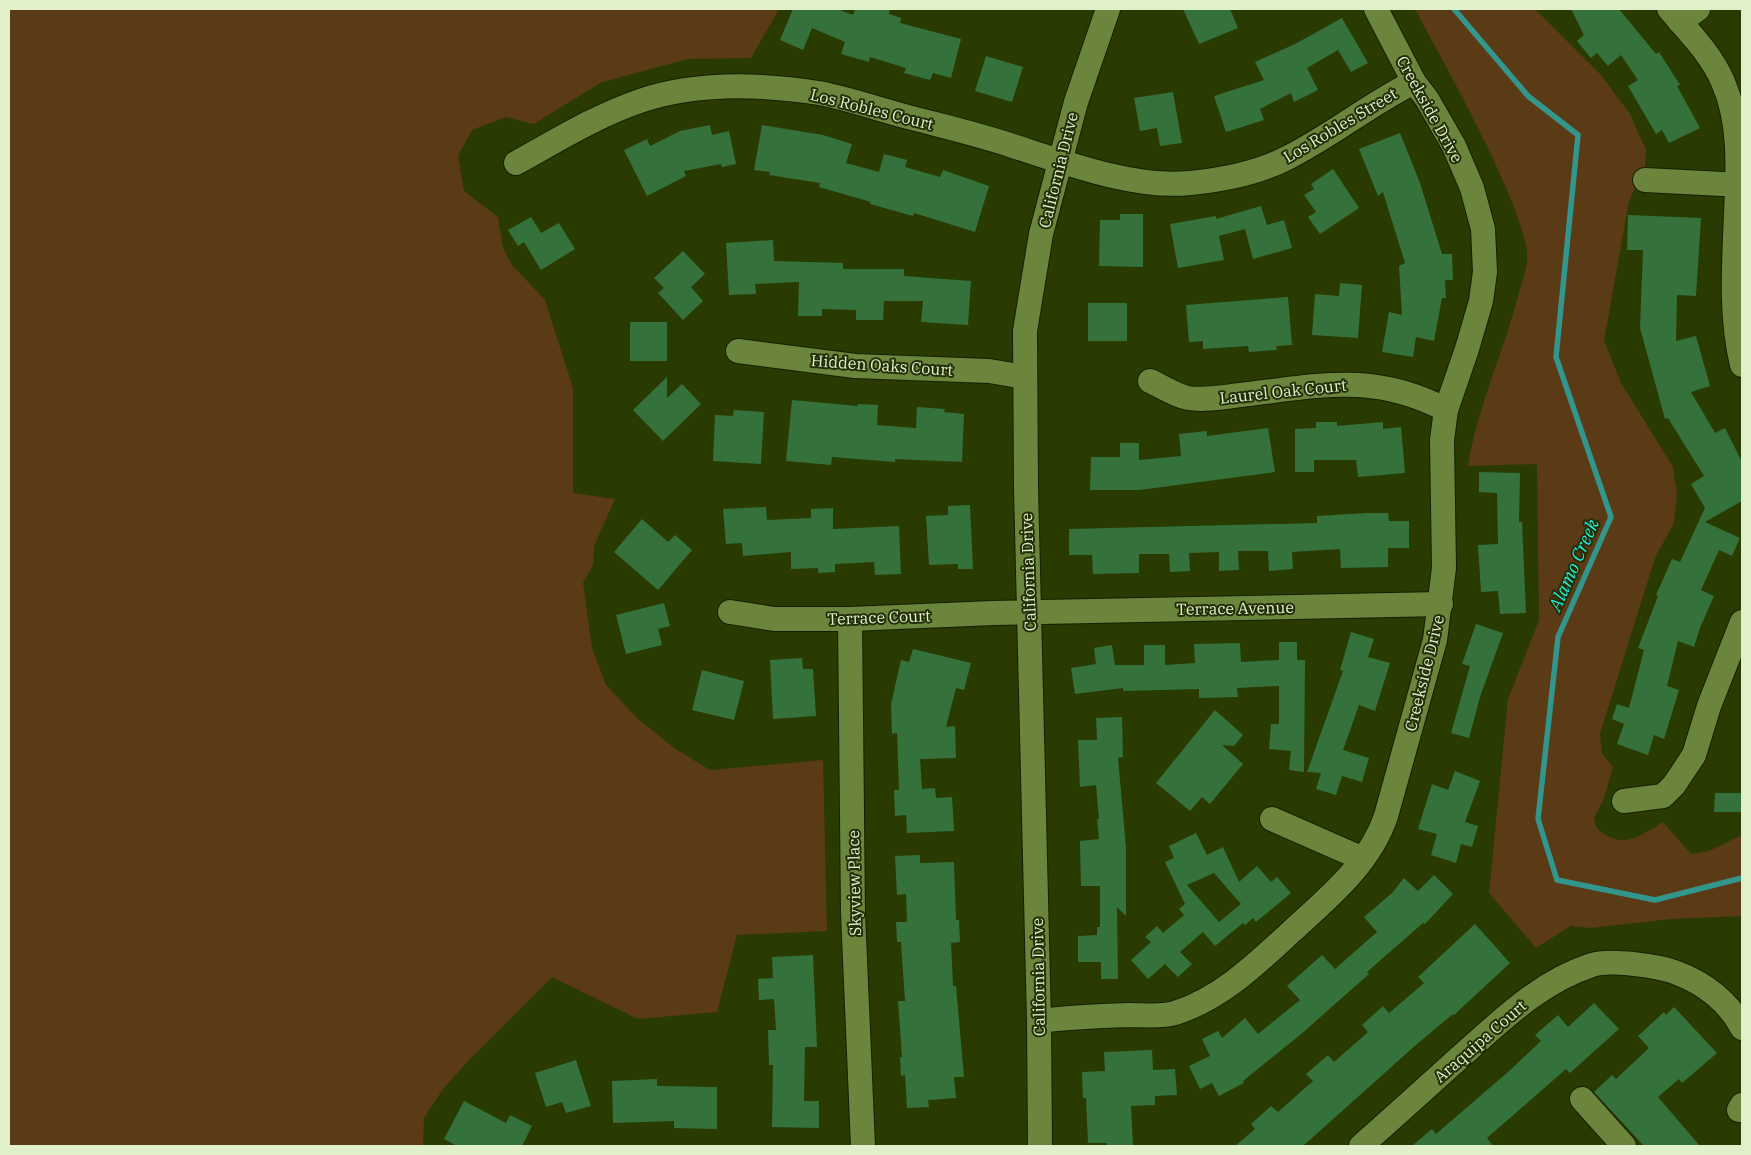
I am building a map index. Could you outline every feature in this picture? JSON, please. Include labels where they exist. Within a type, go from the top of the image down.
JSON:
[{"type":"street","name":"California Drive","points":[[1040,1146],[1025,331],[1041,234],[1076,102],[1108,9]]},
{"type":"street","name":"Creekside Drive","points":[[1039,1021],[1071,1017],[1173,1014],[1196,1005],[1223,990],[1246,973],[1335,892],[1363,859],[1380,835],[1435,640],[1444,568],[1442,440],[1446,410],[1481,301],[1485,272],[1483,229],[1472,188],[1454,146],[1427,99],[1414,82],[1376,9]]},
{"type":"street","points":[[1682,13],[1723,81],[1734,115],[1740,185],[1734,297],[1736,332],[1742,365]]},
{"type":"street","name":"Los Robles Street","points":[[1060,162],[1144,182],[1189,184],[1244,174],[1286,159],[1375,103],[1414,82]]},
{"type":"street","name":"Los Robles Court","points":[[516,163],[600,117],[640,101],[667,94],[730,86],[821,94],[1012,145],[1060,162]]},
{"type":"street","points":[[1645,180],[1740,185]]},
{"type":"street","name":"Hidden Oaks Court","points":[[738,351],[855,366],[989,371],[1025,378]]},
{"type":"street","name":"Laurel Oak Court","points":[[1150,381],[1187,398],[1213,398],[1342,383],[1388,387],[1425,398],[1446,410]]},
{"type":"street","name":"Terrace Avenue","points":[[1029,613],[1441,604]]},
{"type":"street","name":"Terrace Court","points":[[730,612],[774,619],[850,620],[1029,613]]},
{"type":"street","name":"Skyview Place","points":[[850,620],[853,913],[863,1146]]},
{"type":"street","points":[[1624,801],[1663,796],[1674,785],[1694,755],[1709,706],[1742,622]]},
{"type":"street","points":[[1272,819],[1363,859]]},
{"type":"street","name":"Araquipa Court","points":[[1361,1146],[1518,1005],[1564,976],[1594,964],[1629,964],[1668,969],[1698,981],[1724,1003],[1742,1028]]},
{"type":"street","points":[[1582,1099],[1622,1146]]},
{"type":"shaded area","points":[[9,9],[779,9],[751,58],[688,59],[602,82],[534,124],[506,117],[472,130],[458,156],[464,191],[498,217],[503,248],[512,265],[545,300],[573,388],[573,493],[615,499],[594,546],[593,565],[583,583],[592,648],[606,685],[638,719],[677,750],[710,770],[823,760],[827,931],[737,935],[717,1012],[638,1019],[552,977],[470,1059],[443,1089],[424,1118],[423,1146],[9,1146]]},
{"type":"shaded area","points":[[1415,9],[1535,9],[1601,75],[1630,114],[1646,150],[1645,167],[1629,201],[1604,341],[1621,383],[1673,467],[1677,494],[1674,523],[1655,558],[1600,734],[1602,754],[1613,767],[1603,801],[1594,817],[1596,827],[1614,839],[1622,840],[1637,837],[1663,822],[1691,854],[1709,851],[1742,835],[1742,916],[1671,919],[1590,928],[1571,926],[1536,948],[1489,893],[1508,699],[1539,620],[1537,464],[1468,466],[1477,424],[1511,321],[1527,263],[1525,242],[1516,212],[1501,176],[1463,98]]},
{"type":"building","points":[[793,9],[838,9],[853,15],[855,9],[890,9],[889,14],[901,18],[900,23],[961,39],[951,78],[933,73],[930,80],[904,73],[906,68],[870,57],[869,62],[841,54],[845,42],[812,28],[803,50],[780,40]]},
{"type":"building","points":[[1183,9],[1230,9],[1238,28],[1199,44]]},
{"type":"building","points":[[1571,9],[1619,9],[1656,54],[1659,52],[1680,85],[1677,86],[1700,128],[1669,143],[1662,130],[1656,134],[1628,86],[1638,80],[1621,55],[1608,66],[1597,53],[1591,58],[1577,41],[1584,35]]},
{"type":"building","points":[[1342,18],[1368,63],[1351,72],[1338,50],[1307,68],[1318,90],[1294,102],[1291,93],[1260,109],[1264,120],[1226,132],[1214,96],[1264,80],[1255,62],[1295,44]]},
{"type":"building","points":[[986,56],[1023,67],[1012,102],[975,91]]},
{"type":"building","points":[[1173,92],[1182,143],[1160,146],[1157,128],[1140,131],[1134,98]]},
{"type":"building","points":[[710,125],[712,135],[729,131],[736,164],[722,167],[721,164],[684,171],[686,176],[647,196],[624,150],[647,139],[650,146],[680,131]]},
{"type":"building","points":[[762,125],[823,135],[852,144],[846,163],[879,172],[884,154],[907,160],[905,167],[940,177],[943,170],[989,186],[975,232],[914,213],[913,216],[870,204],[871,202],[819,187],[820,183],[769,175],[770,172],[754,170]]},
{"type":"building","points":[[1400,133],[1420,183],[1442,254],[1452,254],[1453,280],[1445,280],[1446,298],[1442,298],[1434,341],[1416,337],[1413,357],[1382,352],[1389,312],[1402,315],[1399,266],[1405,263],[1383,192],[1378,196],[1359,149]]},
{"type":"building","points":[[1333,169],[1359,208],[1320,234],[1308,217],[1316,212],[1304,195],[1314,189],[1311,184]]},
{"type":"building","points":[[1261,206],[1267,225],[1284,220],[1292,248],[1253,259],[1245,229],[1219,236],[1224,260],[1178,268],[1170,224],[1216,216],[1216,219]]},
{"type":"building","points":[[1120,214],[1143,214],[1143,267],[1099,266],[1100,220],[1120,220]]},
{"type":"building","points":[[1628,215],[1701,218],[1696,296],[1677,295],[1676,341],[1696,336],[1710,386],[1691,392],[1715,433],[1725,428],[1742,462],[1742,501],[1705,522],[1740,538],[1732,556],[1719,550],[1701,590],[1714,596],[1694,647],[1678,641],[1667,686],[1679,690],[1664,739],[1654,735],[1648,755],[1617,744],[1624,724],[1612,719],[1617,704],[1629,708],[1644,650],[1638,648],[1658,596],[1656,595],[1672,559],[1680,562],[1705,508],[1691,484],[1704,476],[1668,418],[1665,419],[1640,328],[1643,250],[1627,250]]},
{"type":"building","points":[[531,217],[541,233],[559,223],[575,249],[541,270],[524,242],[518,246],[508,230]]},
{"type":"building","points":[[773,240],[774,261],[843,263],[843,269],[904,269],[904,276],[971,281],[968,325],[921,322],[923,301],[884,301],[883,320],[856,320],[856,310],[822,309],[822,316],[798,316],[799,282],[755,284],[756,294],[729,295],[726,243]]},
{"type":"building","points":[[683,251],[705,274],[691,287],[703,301],[683,320],[658,293],[664,288],[654,278]]},
{"type":"building","points":[[1340,283],[1362,285],[1358,338],[1312,335],[1315,294],[1339,296]]},
{"type":"building","points":[[1288,297],[1292,345],[1276,346],[1277,350],[1249,352],[1248,346],[1203,349],[1203,341],[1189,342],[1186,305]]},
{"type":"building","points":[[1088,303],[1127,303],[1127,341],[1088,341]]},
{"type":"building","points":[[630,322],[667,322],[667,361],[630,361]]},
{"type":"building","points":[[667,377],[667,398],[682,384],[701,404],[663,441],[633,410]]},
{"type":"building","points":[[792,400],[858,406],[858,404],[878,405],[877,425],[916,428],[917,407],[945,409],[944,412],[964,414],[962,462],[895,459],[895,462],[832,457],[831,465],[786,461]]},
{"type":"building","points":[[734,410],[764,412],[761,464],[713,461],[715,415],[733,416]]},
{"type":"building","points":[[1316,422],[1337,422],[1337,426],[1383,422],[1383,429],[1401,427],[1405,473],[1358,477],[1356,460],[1314,460],[1314,472],[1295,472],[1295,429],[1316,428]]},
{"type":"building","points":[[1268,428],[1275,472],[1139,490],[1090,490],[1091,457],[1120,457],[1120,443],[1139,443],[1139,460],[1181,456],[1179,434],[1207,431],[1207,436]]},
{"type":"building","points":[[1479,472],[1520,473],[1519,522],[1522,522],[1526,613],[1500,614],[1498,591],[1481,592],[1478,545],[1498,544],[1497,493],[1479,492]]},
{"type":"building","points":[[970,505],[973,569],[958,569],[958,564],[929,565],[926,516],[948,515],[948,506]]},
{"type":"building","points":[[766,507],[767,520],[811,518],[811,509],[833,508],[833,529],[899,526],[901,574],[875,575],[874,562],[835,564],[835,572],[818,573],[818,568],[791,569],[791,552],[743,556],[742,543],[726,544],[723,509]]},
{"type":"building","points":[[1388,513],[1389,521],[1409,521],[1409,548],[1388,548],[1388,567],[1341,568],[1340,549],[1292,552],[1293,569],[1269,571],[1268,551],[1238,551],[1239,570],[1219,571],[1219,552],[1189,553],[1190,571],[1170,572],[1169,554],[1139,554],[1139,573],[1093,574],[1092,555],[1069,555],[1069,529],[1317,523],[1317,516]]},
{"type":"building","points":[[642,519],[668,542],[675,535],[692,550],[658,590],[614,552]]},
{"type":"building","points":[[664,603],[670,626],[658,629],[662,645],[626,654],[616,615]]},
{"type":"building","points":[[1476,624],[1503,633],[1480,697],[1469,738],[1451,733],[1470,666],[1462,664]]},
{"type":"building","points":[[1351,632],[1374,639],[1368,657],[1390,663],[1375,711],[1359,705],[1343,750],[1369,758],[1362,782],[1342,776],[1336,795],[1316,789],[1321,773],[1307,772],[1343,671],[1340,670]]},
{"type":"building","points":[[1279,642],[1297,642],[1297,660],[1305,660],[1304,772],[1289,770],[1291,751],[1269,749],[1271,724],[1279,724],[1279,686],[1237,688],[1238,697],[1199,698],[1199,689],[1123,691],[1123,688],[1075,694],[1071,668],[1096,664],[1094,648],[1112,645],[1115,665],[1144,665],[1144,645],[1165,645],[1165,665],[1195,663],[1194,644],[1240,643],[1241,662],[1279,660]]},
{"type":"building","points":[[913,649],[971,663],[964,690],[956,688],[946,727],[955,726],[956,758],[920,759],[922,789],[935,788],[936,798],[952,797],[954,831],[907,833],[906,815],[895,816],[894,790],[899,790],[897,733],[892,734],[891,704],[901,660],[909,662]]},
{"type":"building","points":[[802,658],[803,669],[813,669],[816,716],[773,719],[770,660]]},
{"type":"building","points":[[702,670],[744,681],[734,720],[692,710]]},
{"type":"building","points":[[1215,710],[1243,735],[1234,746],[1222,745],[1243,764],[1210,804],[1202,797],[1190,811],[1156,783]]},
{"type":"building","points":[[1122,717],[1123,757],[1118,758],[1126,847],[1126,916],[1117,907],[1118,979],[1101,979],[1101,962],[1078,962],[1078,936],[1097,935],[1097,927],[1100,927],[1100,886],[1081,886],[1080,841],[1099,839],[1097,819],[1099,819],[1096,785],[1080,787],[1078,740],[1097,740],[1096,718]]},
{"type":"building","points":[[1455,771],[1480,781],[1465,822],[1478,826],[1472,847],[1461,844],[1456,863],[1431,855],[1437,834],[1418,829],[1432,784],[1448,790]]},
{"type":"building","points":[[1715,793],[1742,793],[1742,812],[1714,812]]},
{"type":"building","points":[[1196,833],[1207,855],[1223,847],[1239,882],[1257,866],[1271,882],[1277,877],[1291,893],[1256,922],[1253,918],[1245,925],[1243,923],[1215,946],[1203,932],[1180,952],[1192,964],[1178,977],[1165,964],[1148,979],[1131,960],[1151,942],[1145,937],[1157,926],[1163,933],[1184,915],[1179,909],[1185,904],[1165,862],[1174,858],[1169,846]],"holes":[[[1214,873],[1241,904],[1219,922],[1187,885]]]},
{"type":"building","points":[[920,855],[920,863],[954,862],[956,920],[959,920],[960,942],[951,943],[953,986],[956,986],[964,1077],[954,1077],[956,1098],[928,1100],[929,1107],[907,1108],[905,1075],[901,1076],[900,1057],[902,1057],[898,1001],[905,1001],[901,942],[897,942],[896,922],[907,922],[906,894],[897,895],[895,856]]},
{"type":"building","points":[[1434,875],[1453,894],[1425,924],[1423,923],[1367,972],[1369,974],[1300,1035],[1243,1081],[1244,1083],[1219,1096],[1212,1083],[1200,1089],[1189,1066],[1210,1056],[1202,1039],[1218,1031],[1222,1038],[1245,1018],[1258,1034],[1300,1000],[1287,986],[1322,955],[1335,969],[1377,932],[1364,917],[1392,893],[1404,878],[1418,891]]},
{"type":"building","points":[[1475,924],[1510,963],[1454,1015],[1417,1044],[1303,1146],[1235,1146],[1255,1129],[1251,1124],[1271,1106],[1278,1112],[1313,1081],[1306,1074],[1328,1055],[1334,1062],[1368,1032],[1362,1025],[1383,1006],[1389,1013],[1424,983],[1418,977]]},
{"type":"building","points":[[813,955],[817,1047],[805,1047],[804,1101],[819,1101],[819,1128],[772,1127],[773,1065],[769,1065],[768,1030],[776,1030],[774,999],[759,1000],[758,979],[773,978],[772,957]]},
{"type":"building","points":[[1594,1003],[1619,1029],[1570,1073],[1566,1069],[1487,1138],[1493,1146],[1412,1146],[1432,1129],[1436,1134],[1508,1072],[1541,1041],[1535,1035],[1558,1015],[1568,1027]]},
{"type":"building","points":[[1674,1007],[1717,1053],[1682,1083],[1679,1079],[1658,1097],[1700,1146],[1644,1146],[1594,1092],[1612,1075],[1616,1079],[1649,1048],[1638,1036],[1664,1012],[1666,1015]]},
{"type":"building","points":[[1152,1050],[1153,1070],[1175,1069],[1177,1095],[1155,1096],[1155,1105],[1131,1106],[1133,1146],[1107,1146],[1107,1143],[1088,1143],[1086,1098],[1083,1098],[1082,1072],[1105,1071],[1104,1052]]},
{"type":"building","points":[[576,1060],[591,1106],[566,1113],[562,1102],[546,1107],[535,1073]]},
{"type":"building","points":[[657,1079],[657,1086],[717,1087],[717,1129],[674,1128],[674,1121],[613,1123],[612,1081]]},
{"type":"building","points":[[464,1101],[506,1123],[510,1115],[532,1126],[522,1146],[457,1146],[444,1139]]},
{"type":"waterway","name":"Alamo Creek","points":[[1454,9],[1528,96],[1578,135],[1556,357],[1611,517],[1558,637],[1538,819],[1557,880],[1655,900],[1742,878]]}]
